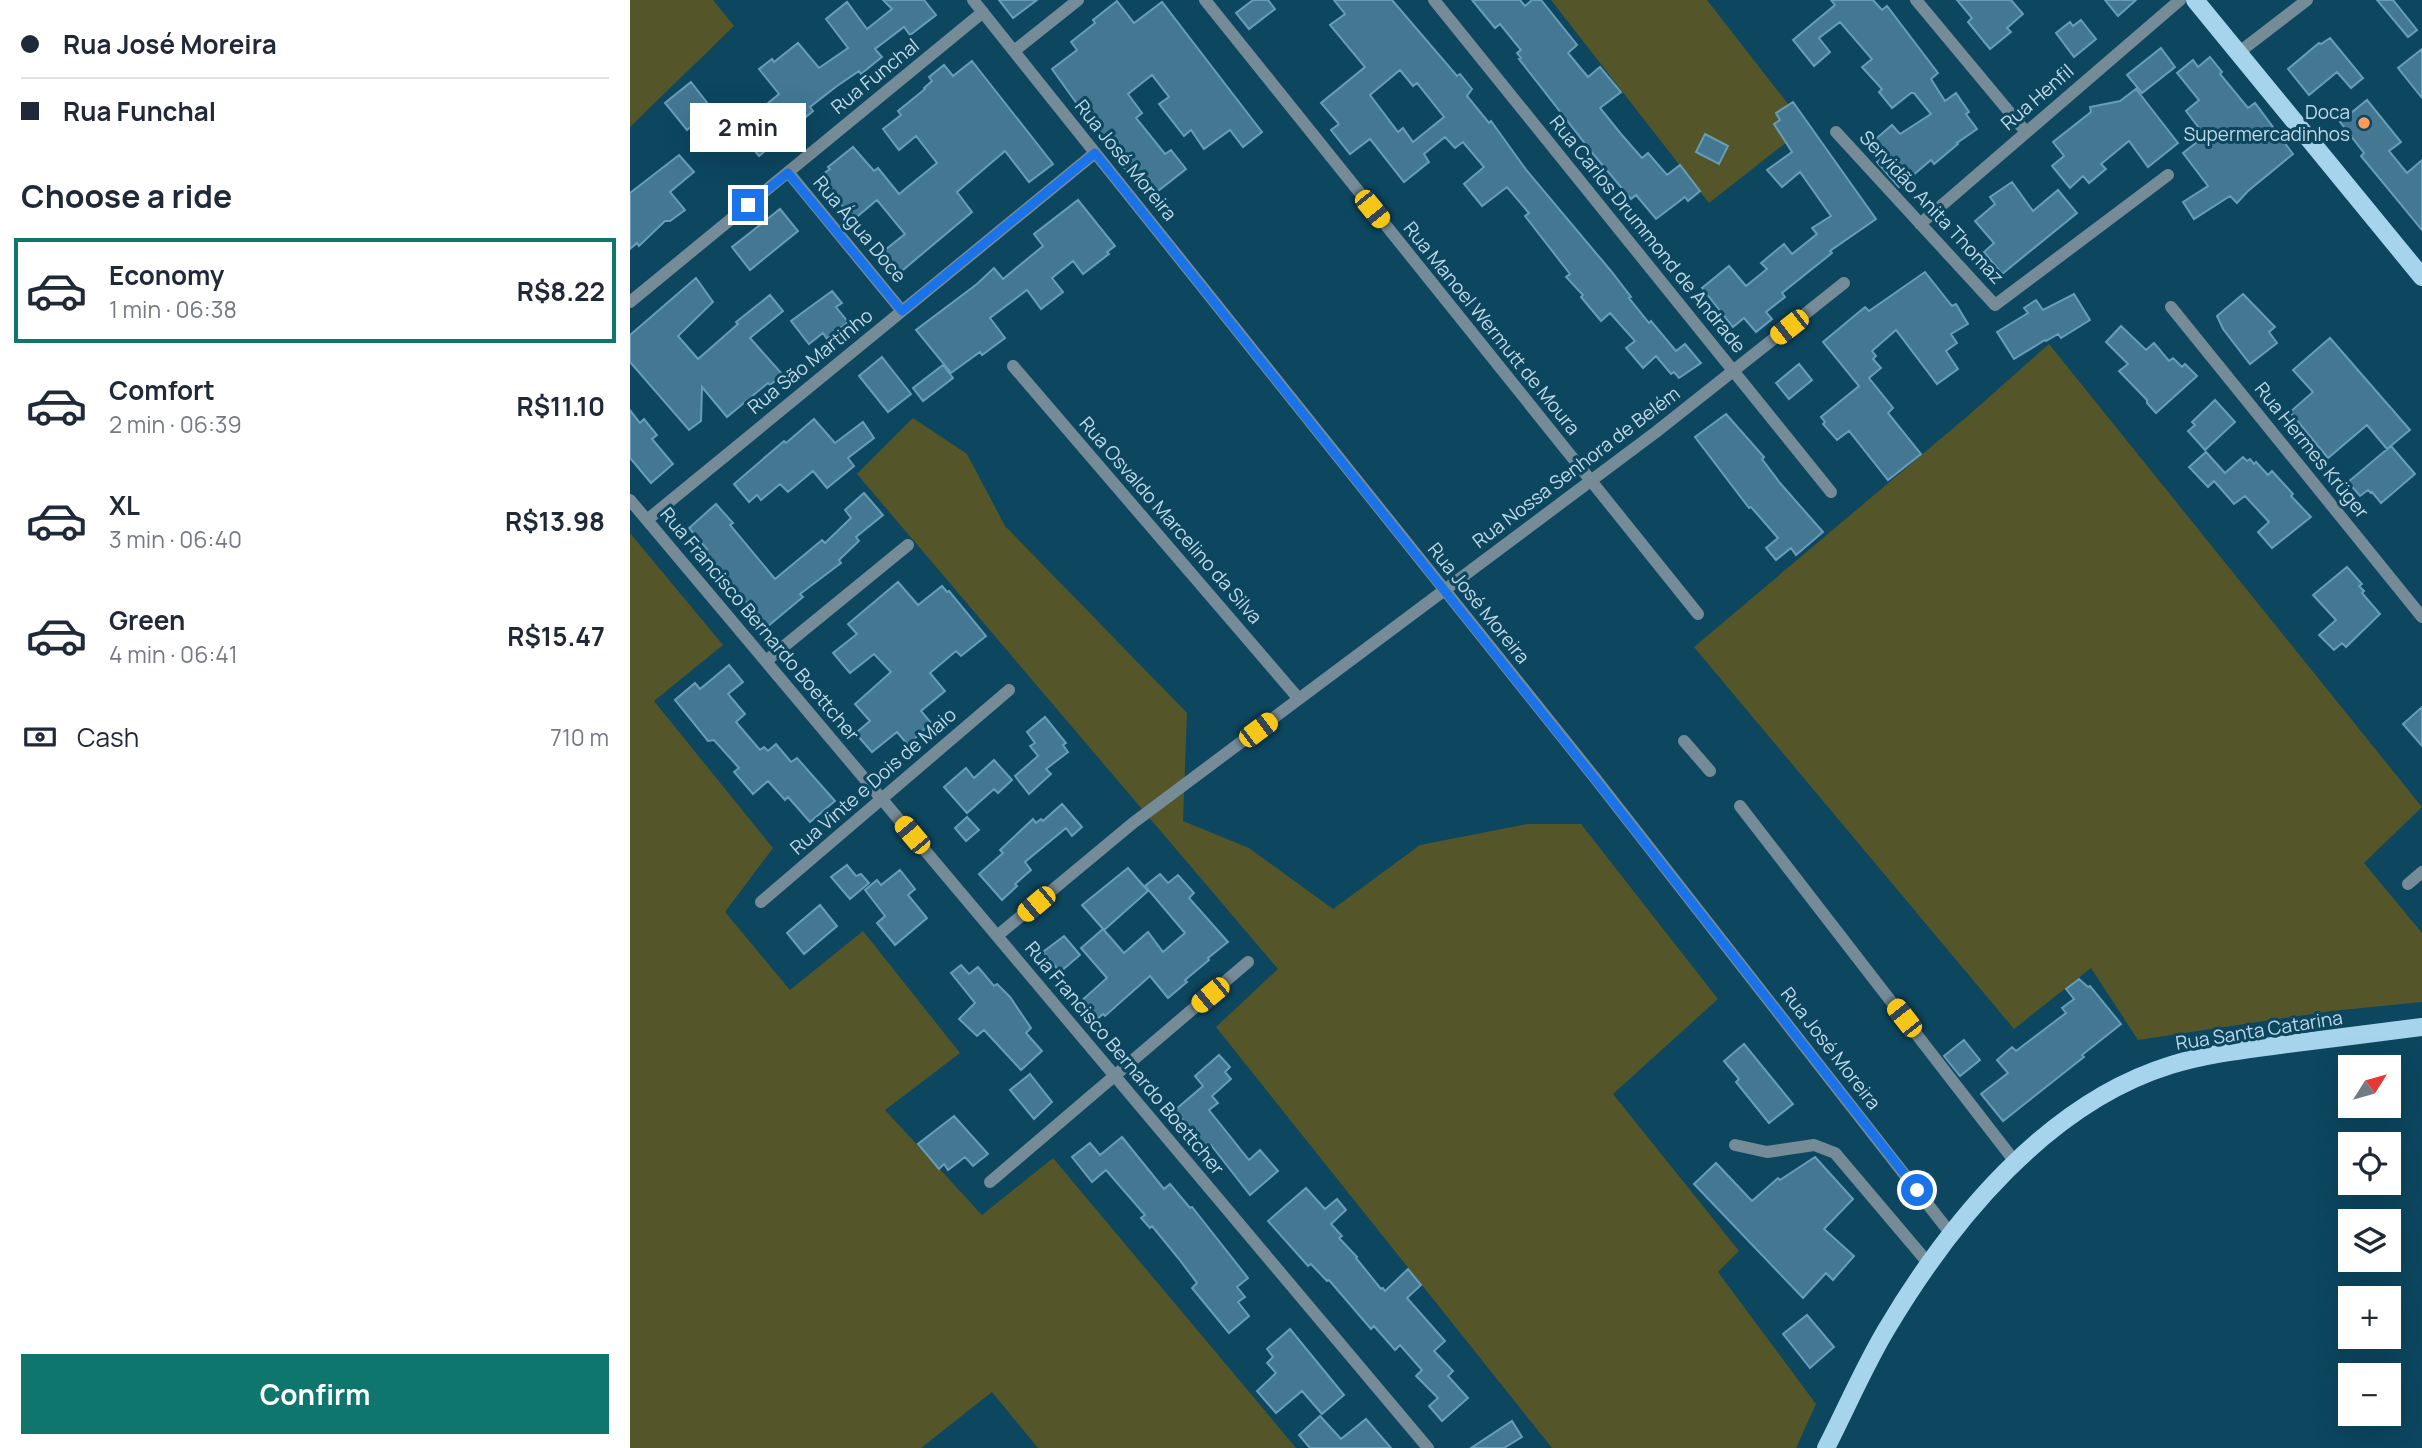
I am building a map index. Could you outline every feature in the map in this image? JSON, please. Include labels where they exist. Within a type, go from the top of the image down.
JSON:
[{"type":"main road","points":[[2195,0],[2422,277]]},
{"type":"main road","name":"Rua Santa Catarina","points":[[1826,1448],[1885,1331],[1951,1234],[2016,1163],[2082,1106],[2109,1090],[2170,1065],[2209,1055],[2422,1027]]},
{"type":"street","name":"Rua José Moreira","points":[[973,0],[1603,789],[1951,1234]]},
{"type":"street","points":[[1014,51],[1078,0]]},
{"type":"street","name":"Rua Manoel Wermutt de Moura","points":[[1205,0],[1698,614]]},
{"type":"street","name":"Rua Carlos Drummond de Andrade","points":[[1434,0],[1832,492]]},
{"type":"street","points":[[1916,0],[2026,132]]},
{"type":"street","name":"Rua Henfil","points":[[1920,224],[2180,0]]},
{"type":"street","points":[[2238,53],[2306,0]]},
{"type":"street","name":"Rua Funchal","points":[[630,302],[983,12]]},
{"type":"street","name":"Servidão Anita Thomaz","points":[[1836,132],[1995,305],[2168,175]]},
{"type":"street","name":"Rua São Martinho","points":[[647,520],[1095,153]]},
{"type":"street","name":"Rua Água Doce","points":[[788,173],[902,311]]},
{"type":"street","name":"Rua Nossa Senhora de Belém","points":[[997,936],[1133,823],[1590,481],[1844,283]]},
{"type":"street","name":"Rua Hermes Krüger","points":[[2171,307],[2422,617]]},
{"type":"street","name":"Rua Osvaldo Marcelino da Silva","points":[[1013,366],[1299,699]]},
{"type":"street","name":"Rua Francisco Bernardo Boettcher","points":[[630,500],[1428,1448]]},
{"type":"street","points":[[766,662],[908,545]]},
{"type":"street","name":"Rua Vinte e Dois de Maio","points":[[761,902],[1009,690]]},
{"type":"street","points":[[1684,741],[1710,771]]},
{"type":"street","points":[[1740,806],[2016,1163]]},
{"type":"street","points":[[2408,884],[2422,872]]},
{"type":"street","points":[[990,1182],[1248,962]]},
{"type":"street","points":[[1735,1145],[1767,1152],[1814,1144],[1835,1153],[1929,1264]]},
{"type":"green space","points":[[630,0],[713,0],[734,26],[630,127]]},
{"type":"green space","points":[[1551,0],[1707,0],[1806,127],[1709,203]]},
{"type":"green space","points":[[2049,344],[2422,807],[2364,863],[2422,933],[2422,1002],[2332,1011],[2138,1040],[2091,968],[2014,1029],[1694,647]]},
{"type":"green space","points":[[913,418],[967,454],[1005,526],[1187,713],[1183,821],[1249,848],[1333,909],[1420,845],[1527,824],[1581,824],[1718,999],[1613,1094],[1739,1251],[1718,1272],[1816,1404],[1796,1448],[1552,1448],[1216,1027],[1278,969],[857,474]]},
{"type":"green space","points":[[630,533],[723,645],[654,701],[773,848],[725,912],[790,990],[863,931],[960,1053],[885,1110],[982,1215],[1053,1158],[1296,1448],[1038,1448],[992,1392],[921,1448],[630,1448]]},
{"type":"building","points":[[883,0],[924,0],[936,15],[910,35],[904,27],[875,49],[882,57],[810,107],[813,111],[759,156],[744,138],[750,133],[743,124],[779,94],[759,69],[772,59],[774,62],[798,43],[819,68],[848,48],[826,19],[847,2],[867,29],[892,9]]},
{"type":"building","points":[[999,0],[1037,0],[1013,18]]},
{"type":"building","points":[[1253,0],[1268,0],[1275,9],[1249,29],[1236,13]]},
{"type":"building","points":[[1334,0],[1392,0],[1457,76],[1460,74],[1472,89],[1467,96],[1489,123],[1491,121],[1527,171],[1611,271],[1649,323],[1651,321],[1676,351],[1685,344],[1701,363],[1679,378],[1674,372],[1671,374],[1656,356],[1643,368],[1626,348],[1635,341],[1610,313],[1601,321],[1581,297],[1583,295],[1566,277],[1570,274],[1525,216],[1529,213],[1507,187],[1482,206],[1464,184],[1484,167],[1463,142],[1455,148],[1445,137],[1424,154],[1429,162],[1404,182],[1370,139],[1350,154],[1331,130],[1339,124],[1321,103],[1365,67],[1330,25],[1345,14]],"holes":[[[1400,70],[1413,86],[1417,83],[1444,117],[1413,142],[1403,128],[1398,132],[1370,95]]]},
{"type":"building","points":[[1472,0],[1520,0],[1525,6],[1532,0],[1541,0],[1577,45],[1568,53],[1588,77],[1600,67],[1621,92],[1600,108],[1621,134],[1642,158],[1648,153],[1667,175],[1680,165],[1700,191],[1688,201],[1685,197],[1656,219],[1636,195],[1631,199],[1519,59],[1521,58],[1517,53],[1521,50],[1500,24],[1495,28]]},
{"type":"building","points":[[1831,0],[1873,0],[1882,10],[1887,6],[1938,73],[1931,79],[1945,101],[1956,93],[1977,129],[1934,164],[1931,160],[1899,187],[1877,162],[1883,157],[1871,143],[1892,125],[1900,134],[1931,114],[1914,93],[1892,108],[1879,92],[1882,89],[1862,67],[1872,59],[1840,22],[1819,38],[1830,52],[1814,66],[1793,40],[1835,5]]},
{"type":"building","points":[[1957,0],[2011,0],[2023,14],[2007,28],[2011,32],[1990,49],[1968,22],[1972,18]]},
{"type":"building","points":[[2105,0],[2136,0],[2118,16]]},
{"type":"building","points":[[2377,0],[2393,0],[2417,30],[2408,37]]},
{"type":"building","points":[[1117,1],[1134,23],[1162,2],[1262,132],[1243,147],[1230,130],[1204,149],[1191,130],[1184,136],[1159,104],[1169,97],[1152,75],[1128,94],[1142,113],[1136,118],[1165,154],[1171,150],[1186,169],[1149,198],[1115,157],[1052,69],[1077,50],[1071,42]]},
{"type":"building","points":[[2081,20],[2096,39],[2074,57],[2056,33],[2070,22],[2073,26]]},
{"type":"building","points":[[2330,38],[2363,78],[2351,88],[2337,72],[2309,95],[2288,69],[2319,43]]},
{"type":"building","points":[[2161,48],[2175,67],[2142,93],[2127,75]]},
{"type":"building","points":[[2422,49],[2422,98],[2398,68]]},
{"type":"building","points":[[2210,57],[2222,72],[2220,74],[2248,108],[2255,103],[2293,154],[2237,203],[2230,196],[2194,219],[2183,202],[2208,186],[2183,153],[2205,136],[2186,111],[2199,100],[2177,73],[2193,60],[2198,67]]},
{"type":"building","points":[[972,61],[1053,164],[1029,182],[1005,151],[957,192],[972,212],[897,275],[880,254],[905,234],[877,200],[853,220],[820,176],[853,147],[874,171],[878,168],[899,194],[937,163],[916,136],[899,150],[883,129],[901,115],[898,111],[925,89],[932,81],[929,77],[944,65],[953,76]]},
{"type":"building","points":[[691,82],[712,109],[687,130],[665,103]]},
{"type":"building","points":[[2136,89],[2178,143],[2148,167],[2129,141],[2101,164],[2106,169],[2089,183],[2083,176],[2070,188],[2052,166],[2064,156],[2053,142],[2091,112],[2090,107],[2120,101]]},
{"type":"building","points":[[2367,100],[2401,142],[2389,151],[2407,173],[2422,160],[2422,230],[2361,156],[2364,153],[2340,122]]},
{"type":"building","points":[[1793,102],[1876,219],[1830,251],[1832,253],[1782,293],[1785,297],[1766,312],[1772,319],[1756,332],[1744,318],[1733,327],[1702,288],[1729,266],[1746,286],[1767,269],[1761,263],[1784,244],[1792,254],[1817,234],[1812,228],[1831,216],[1800,172],[1782,187],[1767,170],[1792,152],[1774,124],[1780,120],[1776,113]]},
{"type":"building","points":[[1705,134],[1728,146],[1719,164],[1696,152]]},
{"type":"building","points":[[679,155],[694,172],[670,192],[685,210],[670,221],[665,221],[639,246],[637,243],[630,249],[630,193]]},
{"type":"building","points":[[2012,182],[2033,211],[2058,190],[2077,213],[2002,274],[1984,252],[1994,243],[1975,221],[1995,204],[1990,197]]},
{"type":"building","points":[[1078,200],[1115,246],[1083,274],[1073,261],[1052,278],[1063,292],[1041,309],[1027,290],[990,318],[1005,338],[951,373],[916,330],[994,268],[1003,279],[1043,246],[1034,234]]},
{"type":"building","points":[[780,209],[798,231],[750,270],[732,247]]},
{"type":"building","points":[[1925,272],[1952,306],[1956,304],[1968,324],[1951,334],[1957,343],[1946,351],[1958,369],[1937,384],[1896,330],[1872,351],[1876,356],[1873,359],[1881,368],[1869,378],[1893,408],[1888,413],[1921,454],[1888,480],[1849,431],[1837,440],[1823,424],[1825,422],[1821,417],[1859,386],[1823,342],[1865,307],[1869,311]]},
{"type":"building","points":[[696,278],[713,302],[678,336],[698,359],[738,324],[736,322],[770,295],[783,311],[750,338],[783,375],[770,385],[768,383],[727,417],[702,387],[701,421],[689,430],[630,362],[630,335]]},
{"type":"building","points":[[832,291],[842,303],[836,307],[848,322],[827,339],[823,333],[809,344],[791,321]]},
{"type":"building","points":[[2074,294],[2090,320],[2061,338],[2058,334],[2014,359],[1997,332],[2028,313],[2024,308],[2036,300],[2043,310]]},
{"type":"building","points":[[2243,294],[2275,327],[2269,332],[2277,343],[2250,364],[2223,329],[2217,316]]},
{"type":"building","points":[[2121,326],[2146,350],[2154,343],[2169,361],[2173,358],[2182,367],[2185,364],[2197,376],[2156,413],[2119,371],[2128,364],[2106,342]]},
{"type":"building","points":[[2330,338],[2410,430],[2387,449],[2367,425],[2328,458],[2290,412],[2313,392],[2293,370]]},
{"type":"building","points":[[882,357],[911,394],[888,412],[859,376]]},
{"type":"building","points":[[1799,364],[1812,380],[1789,399],[1776,383]]},
{"type":"building","points":[[943,365],[953,378],[923,401],[913,388]]},
{"type":"building","points":[[2215,400],[2235,422],[2205,450],[2188,431],[2195,425],[2192,422]]},
{"type":"building","points":[[630,410],[640,423],[644,419],[657,435],[652,439],[673,464],[651,483],[630,458]]},
{"type":"building","points":[[1726,414],[1764,457],[1762,459],[1780,483],[1823,532],[1796,555],[1791,548],[1776,560],[1766,548],[1778,538],[1751,507],[1749,508],[1695,437]]},
{"type":"building","points":[[814,419],[835,443],[863,422],[874,438],[848,458],[854,466],[827,488],[813,471],[788,492],[780,484],[761,500],[757,495],[749,502],[734,484]]},
{"type":"building","points":[[2391,446],[2415,474],[2381,503],[2368,490],[2360,496],[2348,482]]},
{"type":"building","points":[[2206,452],[2225,473],[2243,457],[2254,464],[2256,462],[2268,475],[2272,471],[2311,517],[2272,548],[2258,532],[2269,522],[2245,496],[2234,504],[2214,481],[2208,487],[2189,467]]},
{"type":"building","points":[[864,493],[883,515],[856,537],[859,541],[839,560],[841,563],[800,594],[803,597],[768,626],[702,553],[707,549],[689,528],[716,504],[775,579],[822,540],[825,543],[851,518],[845,510]]},
{"type":"building","points":[[2347,567],[2362,584],[2359,586],[2364,591],[2362,593],[2380,614],[2346,647],[2342,643],[2334,650],[2319,635],[2336,620],[2313,595]]},
{"type":"building","points":[[898,582],[918,605],[942,586],[986,636],[961,656],[956,651],[930,673],[945,691],[921,711],[931,723],[908,745],[897,732],[872,752],[857,735],[870,721],[855,704],[891,672],[874,654],[850,673],[833,653],[857,634],[848,624]]},
{"type":"building","points":[[729,665],[743,682],[728,694],[745,714],[736,722],[760,750],[764,747],[768,751],[776,744],[791,762],[797,758],[835,801],[810,822],[788,797],[785,800],[768,781],[753,794],[734,772],[739,768],[714,740],[708,741],[675,700],[695,683],[700,689]]},
{"type":"building","points":[[2422,707],[2422,746],[2403,724]]},
{"type":"building","points":[[1045,717],[1066,743],[1063,745],[1068,752],[1046,769],[1051,774],[1029,794],[1015,776],[1038,756],[1030,746],[1035,743],[1027,732]]},
{"type":"building","points":[[994,760],[1012,780],[998,793],[994,789],[967,813],[944,787],[966,768],[974,778]]},
{"type":"building","points":[[1062,804],[1082,827],[1072,836],[1066,828],[1025,862],[1031,870],[1002,900],[979,874],[1003,853],[1000,850],[1033,819],[1036,823],[1041,819],[1043,821]]},
{"type":"building","points":[[967,817],[979,830],[966,841],[955,828]]},
{"type":"building","points":[[847,865],[856,876],[861,874],[869,883],[850,899],[831,877]]},
{"type":"building","points":[[1128,868],[1148,891],[1104,930],[1082,905]]},
{"type":"building","points":[[900,870],[915,889],[908,895],[927,918],[895,945],[877,923],[885,916],[865,890],[877,880],[881,885]]},
{"type":"building","points":[[1160,874],[1168,883],[1178,875],[1194,893],[1189,898],[1228,942],[1168,998],[1150,976],[1105,1016],[1103,1014],[1092,1024],[1078,1008],[1081,1005],[1079,1003],[1107,978],[1081,948],[1103,929],[1124,953],[1148,932],[1163,952],[1185,933],[1145,886]]},
{"type":"building","points":[[820,905],[837,926],[804,954],[787,933]]},
{"type":"building","points":[[1064,936],[1080,955],[1060,972],[1043,952]]},
{"type":"building","points":[[961,965],[969,974],[978,967],[994,986],[997,984],[1010,997],[1031,1028],[1026,1033],[1042,1051],[1021,1070],[984,1030],[977,1036],[959,1019],[975,1003],[951,973]]},
{"type":"building","points":[[2079,979],[2090,986],[2121,1024],[2003,1121],[1981,1094],[2008,1073],[1997,1060],[2012,1047],[2016,1051],[2066,1013],[2062,1008],[2074,999],[2066,989]]},
{"type":"building","points":[[1964,1040],[1980,1060],[1960,1076],[1944,1056]]},
{"type":"building","points":[[1744,1044],[1793,1104],[1769,1123],[1736,1082],[1739,1079],[1724,1061]]},
{"type":"building","points":[[1219,1055],[1230,1067],[1225,1072],[1231,1079],[1212,1096],[1218,1103],[1209,1110],[1249,1160],[1260,1150],[1278,1171],[1250,1195],[1211,1145],[1205,1149],[1175,1110],[1203,1086],[1195,1076]]},
{"type":"building","points":[[1030,1074],[1052,1102],[1034,1119],[1010,1090]]},
{"type":"building","points":[[954,1116],[988,1154],[973,1166],[965,1157],[948,1170],[944,1164],[939,1169],[918,1144]]},
{"type":"building","points":[[1122,1137],[1164,1189],[1170,1184],[1190,1208],[1192,1207],[1248,1278],[1237,1287],[1245,1297],[1238,1302],[1249,1316],[1229,1333],[1192,1288],[1197,1283],[1179,1259],[1152,1226],[1150,1228],[1141,1218],[1145,1215],[1106,1170],[1092,1182],[1072,1157],[1090,1143],[1100,1155]]},
{"type":"building","points":[[1815,1157],[1853,1199],[1824,1229],[1854,1256],[1833,1280],[1826,1273],[1803,1298],[1694,1184],[1716,1163],[1752,1201],[1778,1178],[1780,1180]]},
{"type":"building","points":[[1306,1188],[1325,1209],[1337,1199],[1346,1210],[1331,1224],[1342,1236],[1339,1238],[1381,1289],[1385,1291],[1408,1269],[1421,1285],[1407,1298],[1445,1341],[1434,1351],[1453,1371],[1448,1376],[1468,1398],[1442,1421],[1429,1406],[1438,1398],[1416,1376],[1422,1370],[1400,1345],[1395,1350],[1374,1326],[1371,1329],[1329,1280],[1311,1264],[1308,1266],[1268,1221]]},
{"type":"building","points":[[1807,1315],[1834,1347],[1810,1368],[1783,1334]]},
{"type":"building","points":[[1290,1329],[1344,1395],[1322,1414],[1302,1391],[1276,1413],[1257,1391],[1276,1373],[1267,1363],[1273,1357],[1267,1349]]},
{"type":"building","points":[[1320,1416],[1341,1439],[1366,1419],[1391,1448],[1310,1448],[1299,1435]]},
{"type":"building","points":[[1512,1421],[1522,1437],[1504,1448],[1471,1448]]},
{"type":"place","name":"Doca Supermercadinhos","points":[[2364,123]]},
{"type":"route","points":[[748,205],[788,173],[902,311],[1095,153],[1595,779],[1917,1190]]}]
